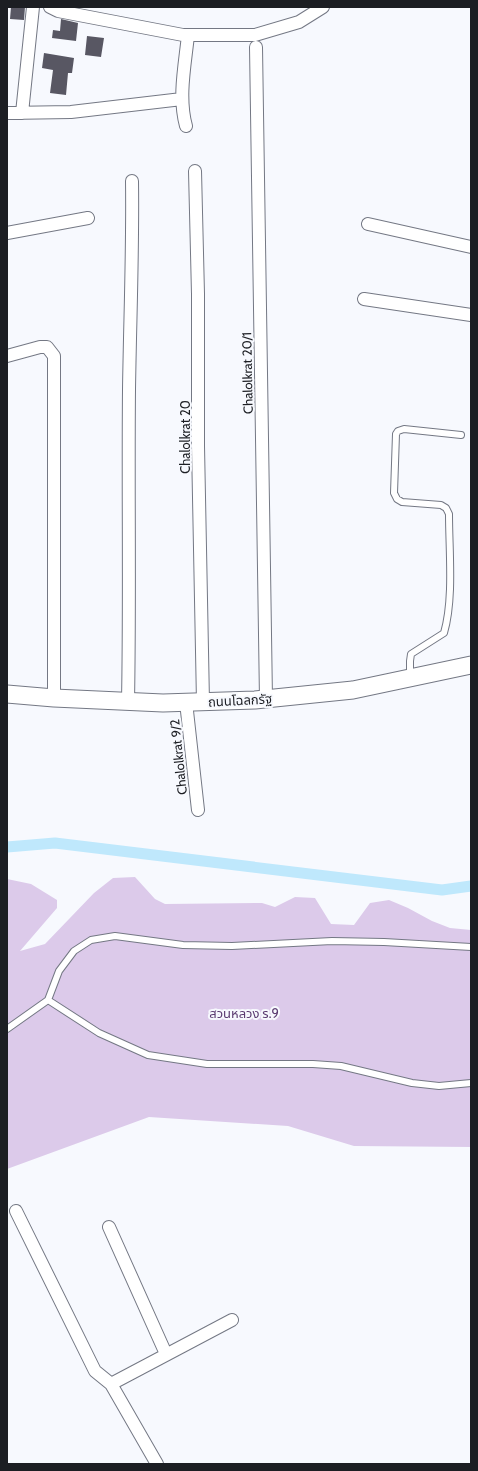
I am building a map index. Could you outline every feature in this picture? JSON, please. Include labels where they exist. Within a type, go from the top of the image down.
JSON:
[{"type":"street","points":[[22,113],[33,7]]},
{"type":"street","points":[[50,7],[58,11],[188,35],[255,35],[299,22],[323,7]]},
{"type":"street","points":[[186,126],[182,112],[182,99],[188,35]]},
{"type":"street","name":"Chalolkrat 20/1","points":[[256,47],[266,699]]},
{"type":"street","points":[[7,113],[71,112],[182,99]]},
{"type":"street","name":"Chalolkrat 20","points":[[195,171],[203,702]]},
{"type":"street","points":[[128,701],[129,390],[133,241],[132,181]]},
{"type":"street","points":[[7,233],[88,218]]},
{"type":"street","points":[[368,224],[471,247]]},
{"type":"street","points":[[364,299],[471,315]]},
{"type":"street","points":[[7,356],[40,347],[47,347],[54,356],[54,698]]},
{"type":"street","name":"ถนนโฉลกรัฐ","points":[[7,694],[54,698],[163,703],[266,699],[353,690],[471,665]]},
{"type":"street","name":"Chalolkrat 9/2","points":[[186,702],[198,810]]},
{"type":"street","points":[[16,1211],[95,1371],[111,1384],[157,1464]]},
{"type":"street","points":[[109,1227],[166,1354]]},
{"type":"street","points":[[111,1384],[232,1320]]},
{"type":"lane","points":[[410,678],[411,654],[444,633],[447,623],[449,588],[449,514],[446,508],[441,505],[402,502],[397,499],[394,493],[396,434],[398,431],[404,429],[461,435]]},
{"type":"lane","points":[[7,1029],[48,1000],[59,971],[74,951],[91,940],[115,936],[183,945],[232,946],[332,941],[384,942],[471,947]]},
{"type":"lane","points":[[48,1000],[99,1033],[148,1055],[207,1064],[313,1064],[341,1066],[412,1083],[439,1086],[471,1083]]},
{"type":"green space","name":"สวนหลวง ร.9","points":[[135,877],[155,899],[165,904],[262,903],[275,907],[295,897],[315,898],[331,924],[354,925],[370,903],[389,900],[450,928],[471,930],[471,1147],[354,1146],[288,1126],[149,1117],[7,1169],[7,879],[31,884],[57,900],[57,908],[20,951],[45,944],[94,893],[113,878]]},
{"type":"building","points":[[11,7],[25,7],[24,20],[10,19]]},
{"type":"building","points":[[61,19],[78,23],[76,41],[52,38],[53,30],[60,31]]},
{"type":"building","points":[[87,36],[104,38],[101,57],[85,55]]},
{"type":"building","points":[[44,53],[74,58],[72,73],[68,73],[66,95],[50,93],[53,70],[42,68]]},
{"type":"waterway","points":[[7,847],[55,843],[442,890],[471,886]]}]
